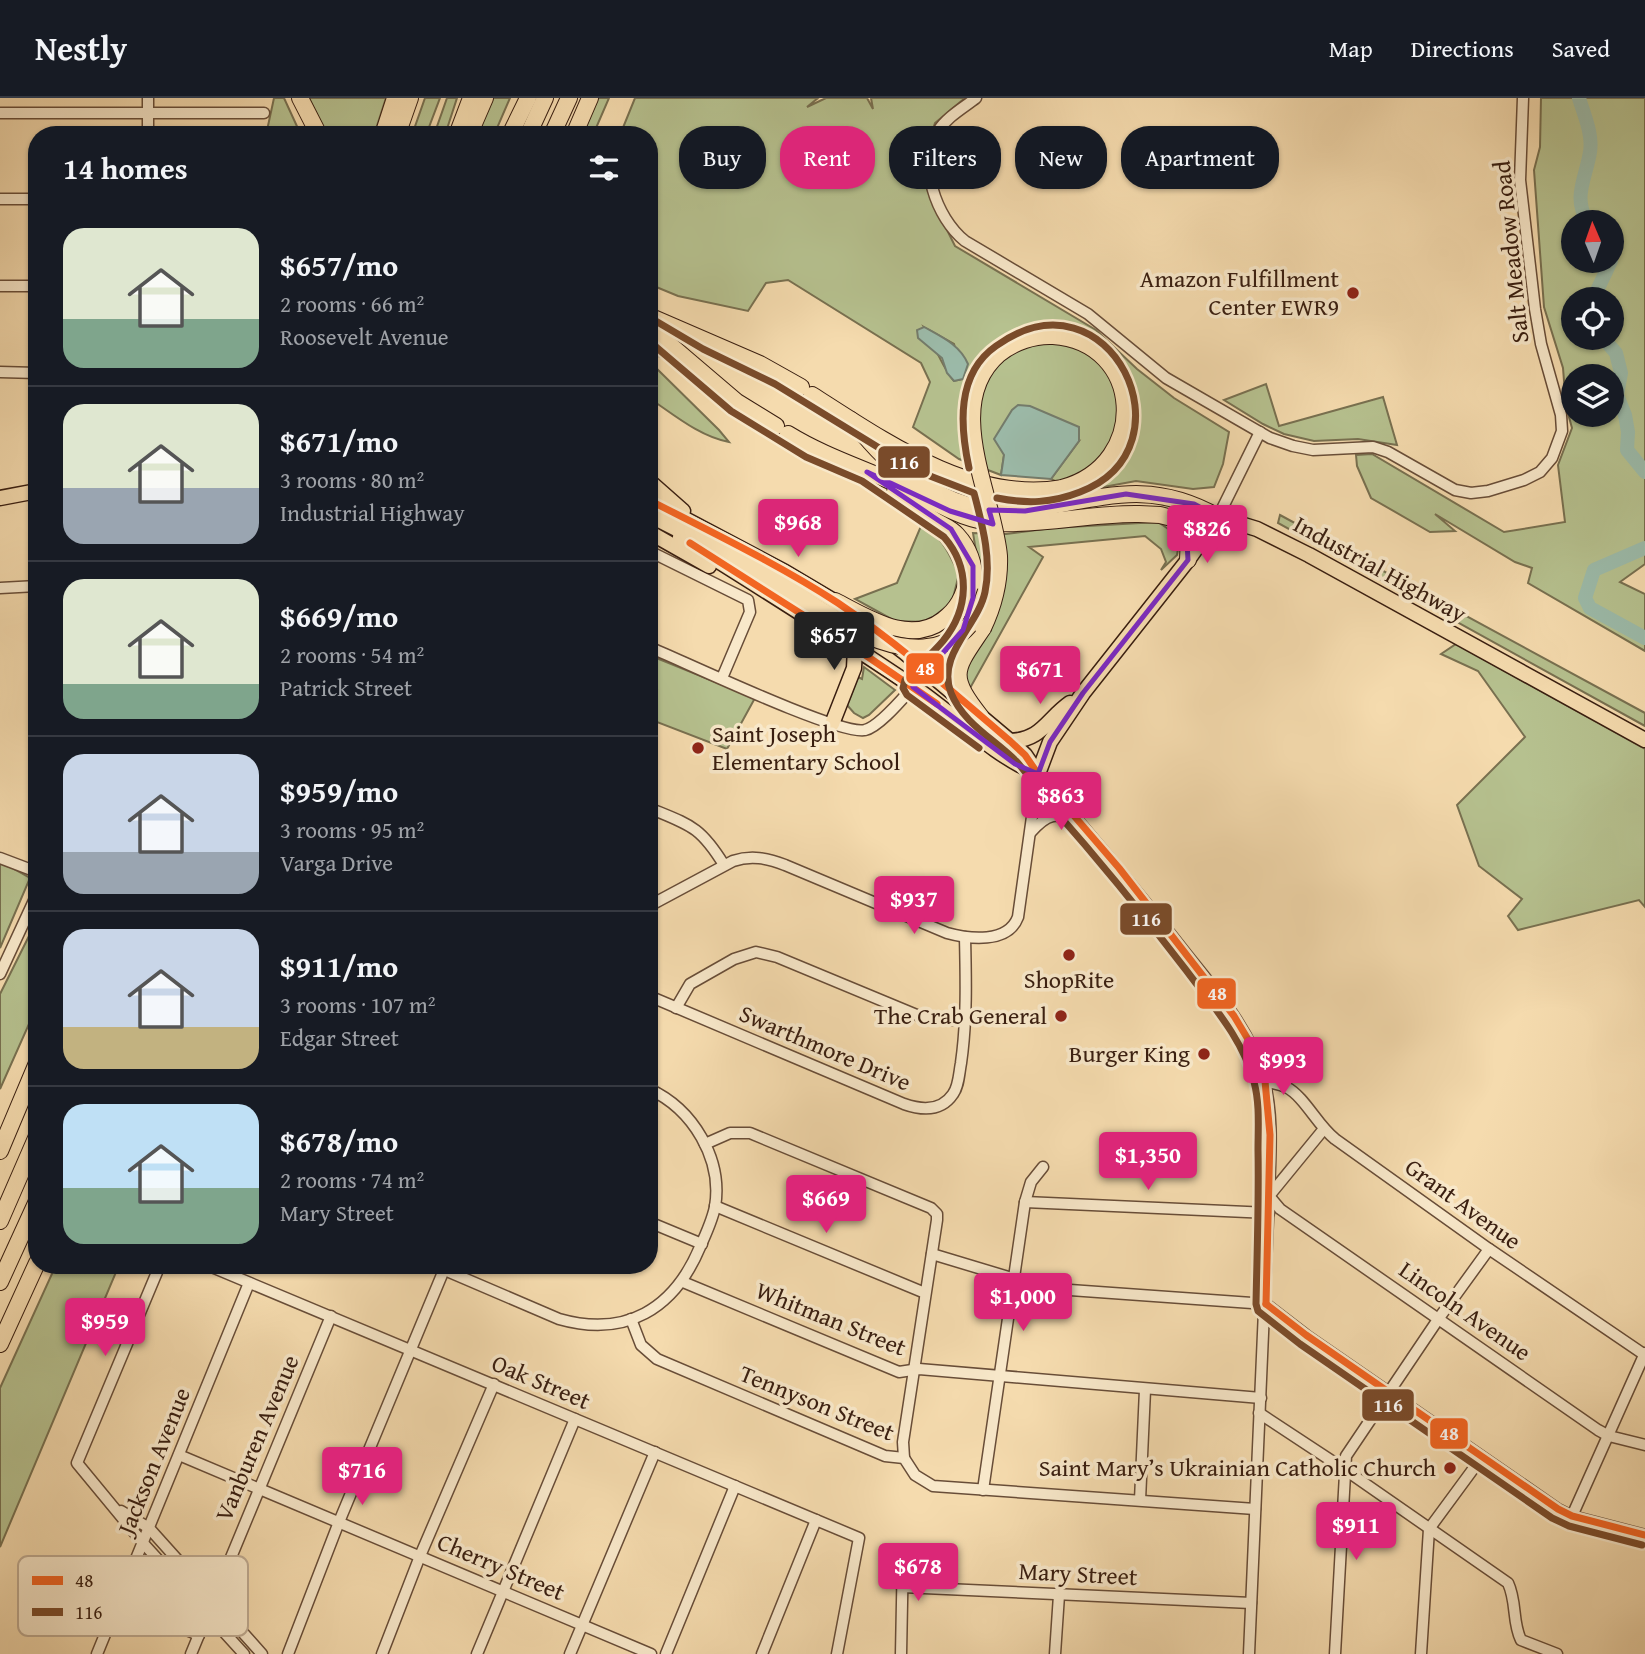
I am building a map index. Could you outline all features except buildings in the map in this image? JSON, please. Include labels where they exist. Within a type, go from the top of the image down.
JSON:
[{"type":"highway","points":[[292,98],[306,126]]},
{"type":"highway","points":[[300,98],[314,126]]},
{"type":"highway","points":[[386,126],[394,98]]},
{"type":"highway","points":[[400,126],[410,98]]},
{"type":"highway","points":[[460,126],[471,98]]},
{"type":"highway","points":[[473,126],[485,98]]},
{"type":"highway","points":[[514,126],[528,98]]},
{"type":"highway","points":[[532,126],[545,98]]},
{"type":"highway","points":[[556,126],[569,98]]},
{"type":"highway","points":[[578,126],[590,98]]},
{"type":"highway","points":[[658,309],[708,340]]},
{"type":"highway","points":[[658,320],[760,364],[851,420],[942,469],[977,483],[1016,491],[1062,488],[1090,477],[1108,461],[1120,440],[1125,416],[1123,392],[1112,369],[1094,350],[1076,340],[1057,336],[1031,338],[1013,345],[992,362],[982,376],[974,399],[972,426],[975,454],[989,571],[982,602],[970,623],[945,642],[929,647],[910,649],[875,640],[741,561],[658,520]]},
{"type":"highway","points":[[658,334],[737,402],[782,430],[819,452],[911,491],[950,512],[987,522],[1022,522],[1127,513],[1160,515],[1191,523],[1218,517]]},
{"type":"highway","points":[[658,340],[684,356]]},
{"type":"highway","points":[[658,348],[684,356]]},
{"type":"highway","points":[[851,420],[895,465],[942,495],[977,508],[1000,512],[1025,510],[1112,495],[1138,494],[1194,504],[1218,517]]},
{"type":"highway","points":[[975,454],[999,559],[995,599],[982,628],[964,656],[958,674],[962,692],[981,716]]},
{"type":"highway","points":[[867,472],[951,529],[963,543],[973,566],[975,589],[967,620],[959,638],[928,671]]},
{"type":"highway","points":[[835,601],[899,630],[925,629],[946,618],[957,607],[964,594],[967,570],[963,555],[954,540],[934,520]]},
{"type":"highway","points":[[1178,520],[1189,535],[1188,560]]},
{"type":"highway","points":[[0,1151],[28,1084]]},
{"type":"highway","points":[[0,1221],[28,1157]]},
{"type":"highway","points":[[0,1282],[28,1221]]},
{"type":"highway","points":[[0,1344],[32,1274]]},
{"type":"main road","points":[[658,489],[703,528]]},
{"type":"main road","points":[[0,498],[28,493]]},
{"type":"main road","points":[[658,505],[835,601],[883,635],[1010,741],[1025,755],[1038,774]]},
{"type":"main road","points":[[1038,774],[1047,747],[1080,696],[1188,560],[1218,517]]},
{"type":"main road","name":"Industrial Highway","points":[[1218,517],[1257,529],[1301,550],[1645,740]]},
{"type":"main road","points":[[658,522],[913,687],[1015,764],[1038,774]]},
{"type":"main road","points":[[658,537],[762,596],[788,606]]},
{"type":"main road","points":[[832,724],[854,668],[855,648]]},
{"type":"main road","points":[[913,687],[928,671]]},
{"type":"main road","points":[[1010,741],[1037,735],[1058,712],[1080,696]]},
{"type":"street","points":[[148,98],[148,126]]},
{"type":"street","name":"Salt Meadow Road","points":[[976,98],[941,127],[932,142],[930,155],[930,172],[946,220],[955,232],[971,245],[1088,314],[1166,378],[1260,432],[1303,448],[1380,449],[1450,488],[1466,493],[1488,491],[1540,472],[1549,463],[1560,442],[1562,420],[1541,344],[1520,180],[1523,98]]},
{"type":"street","points":[[0,113],[264,113]]},
{"type":"street","points":[[0,199],[28,199]]},
{"type":"street","points":[[0,286],[28,286]]},
{"type":"street","points":[[0,372],[28,373]]},
{"type":"street","points":[[1218,517],[1260,432]]},
{"type":"street","points":[[658,555],[748,600],[750,612],[722,678]]},
{"type":"street","points":[[0,587],[28,586]]},
{"type":"street","points":[[658,651],[832,724],[855,730],[870,728],[913,687]]},
{"type":"street","points":[[658,901],[724,866],[746,858],[768,859],[947,933],[965,937],[1003,934],[1016,924],[1038,774]]},
{"type":"street","points":[[1038,774],[1089,832],[1234,1016],[1250,1042],[1265,1081],[1270,1135],[1269,1213],[1249,1654]]},
{"type":"street","points":[[658,812],[698,831],[711,844],[724,866]]},
{"type":"street","points":[[1031,832],[1040,821],[1059,815],[1089,832]]},
{"type":"street","points":[[0,858],[28,869]]},
{"type":"street","points":[[0,974],[28,913]]},
{"type":"street","name":"Swarthmore Drive","points":[[658,1000],[904,1104],[923,1110],[932,1109],[945,1102],[956,1089],[966,1021],[965,937]]},
{"type":"street","points":[[676,1008],[684,991],[694,981],[740,956],[762,953],[924,1018],[966,1021]]},
{"type":"street","name":"Grant Avenue","points":[[1265,1081],[1285,1086],[1295,1094],[1324,1130],[1489,1249],[1645,1354]]},
{"type":"street","points":[[459,1274],[571,1322],[598,1325],[631,1319],[661,1303],[683,1282],[702,1244],[715,1206],[715,1177],[705,1144],[679,1108],[658,1094]]},
{"type":"street","points":[[1269,1196],[1324,1130]]},
{"type":"street","points":[[705,1144],[730,1133],[750,1133],[931,1208],[937,1213],[903,1442],[904,1458]]},
{"type":"street","points":[[983,1490],[1026,1202],[1031,1182],[1043,1167]]},
{"type":"street","name":"Lincoln Avenue","points":[[1269,1196],[1280,1209],[1609,1436],[1645,1445]]},
{"type":"street","points":[[1026,1202],[1269,1213]]},
{"type":"street","points":[[715,1206],[925,1293]]},
{"type":"street","points":[[658,1226],[702,1244]]},
{"type":"street","points":[[1335,1654],[1346,1456],[1489,1249]]},
{"type":"street","points":[[932,1254],[1056,1289],[1266,1304],[1388,1392],[1572,1516],[1645,1535]]},
{"type":"street","points":[[155,1556],[77,1463],[156,1274]]},
{"type":"street","name":"Oak Street","points":[[228,1274],[859,1538],[837,1654]]},
{"type":"street","points":[[288,1654],[339,1522],[442,1274]]},
{"type":"street","name":"Whitman Street","points":[[683,1282],[903,1373],[919,1369],[1261,1398]]},
{"type":"street","name":"Jackson Avenue","points":[[138,1556],[248,1283]]},
{"type":"street","name":"Vanburen Avenue","points":[[231,1556],[331,1316]]},
{"type":"street","name":"Tennyson Street","points":[[631,1319],[641,1345],[657,1359],[885,1456],[904,1458],[915,1475],[933,1486],[1255,1509]]},
{"type":"street","points":[[1572,1516],[1645,1354]]},
{"type":"street","points":[[382,1654],[420,1556],[494,1384]]},
{"type":"street","points":[[1140,1500],[1145,1390]]},
{"type":"street","points":[[1259,1413],[1508,1583],[1513,1592],[1516,1629],[1521,1640],[1557,1654]]},
{"type":"street","points":[[477,1654],[575,1419]]},
{"type":"street","points":[[570,1654],[655,1452]]},
{"type":"street","name":"Cherry Street","points":[[179,1455],[651,1654]]},
{"type":"street","points":[[1421,1654],[1429,1529],[1482,1457]]},
{"type":"street","points":[[666,1654],[735,1486]]},
{"type":"street","points":[[116,1508],[149,1528],[174,1556]]},
{"type":"street","points":[[762,1654],[816,1520]]},
{"type":"street","points":[[901,1654],[903,1551]]},
{"type":"street","name":"Mary Street","points":[[902,1587],[1251,1604]]},
{"type":"street","points":[[1055,1654],[1059,1595]]},
{"type":"street","name":"Jackson Avenue","points":[[97,1654],[104,1636]]},
{"type":"street","name":"Vanburen Avenue","points":[[191,1654],[199,1636]]},
{"type":"street","points":[[227,1636],[244,1654]]},
{"type":"street","points":[[246,1636],[262,1654]]},
{"type":"highlighted area","points":[[867,472],[950,511],[993,524],[989,510],[1025,511],[1126,494],[1194,504],[1218,517],[1186,524],[1188,560],[1083,693],[1050,742],[1038,774],[1015,764],[913,687],[963,630],[973,598],[973,566],[951,529]]},
{"type":"green space","points":[[274,98],[284,98],[297,126],[268,126]]},
{"type":"green space","points":[[308,98],[386,98],[377,126],[322,126]]},
{"type":"green space","points":[[425,98],[440,98],[429,126],[415,126]]},
{"type":"green space","points":[[447,98],[457,98],[448,126],[437,126]]},
{"type":"green space","points":[[493,98],[510,98],[498,126],[481,126]]},
{"type":"green space","points":[[597,98],[609,98],[597,126],[586,126]]},
{"type":"green space","points":[[635,98],[818,98],[807,107],[826,98],[867,98],[873,109],[871,98],[965,98],[934,126],[889,126],[889,189],[929,189],[955,246],[1096,330],[1137,369],[1174,398],[1229,432],[1223,464],[1214,487],[1193,489],[1136,481],[1076,492],[1051,479],[1079,441],[1004,455],[1001,475],[959,459],[913,427],[930,382],[921,363],[788,280],[766,283],[748,311],[678,296],[658,288],[658,126],[624,126]],"holes":[[[924,327],[954,344],[963,379],[954,381],[946,370]]]},
{"type":"green space","points":[[1541,98],[1645,98],[1645,564],[1620,582],[1645,594],[1645,651],[1528,583],[1532,568],[1515,562],[1435,514],[1455,531],[1430,532],[1371,498],[1357,466],[1356,455],[1372,454],[1504,532],[1565,522],[1558,465],[1572,427],[1624,427],[1624,364],[1562,364],[1544,307],[1534,170],[1540,147]]},
{"type":"green space","points":[[658,370],[729,442],[697,430],[658,404]]},
{"type":"green space","points":[[1266,384],[1279,426],[1383,397],[1397,445],[1358,439],[1314,441],[1284,434],[1224,400]]},
{"type":"green space","points":[[1280,515],[1645,713],[1645,726],[1278,523]]},
{"type":"green space","points":[[1158,522],[1180,537],[1177,555],[1161,570],[1166,562],[1161,549],[1145,536],[1029,547],[1043,557],[969,690],[942,668],[958,650],[982,588],[973,533],[1006,534],[1052,528]]},
{"type":"green space","points":[[921,526],[940,540],[959,574],[952,602],[927,622],[895,621],[855,599],[897,583]]},
{"type":"green space","points":[[1456,644],[1645,749],[1645,907],[1639,900],[1518,930],[1508,916],[1522,899],[1479,866],[1457,805],[1525,737],[1478,671],[1441,654]]},
{"type":"green space","points":[[658,659],[755,698],[727,749],[658,722]]},
{"type":"green space","points":[[864,667],[895,690],[863,718],[847,705],[858,677],[862,679]]},
{"type":"green space","points":[[0,861],[28,877],[28,883],[0,948]]},
{"type":"green space","points":[[28,938],[28,1026],[0,1089],[0,994]]},
{"type":"green space","points":[[52,1274],[115,1274],[0,1547],[0,1388]]},
{"type":"shaded area","points":[[924,327],[950,342],[965,357],[968,364],[963,379],[954,381],[947,373],[942,358],[918,338],[917,330]]},
{"type":"shaded area","points":[[1018,405],[1030,406],[1079,427],[1079,441],[1051,479],[1001,475],[1004,455],[994,439]]},
{"type":"waterway","points":[[1579,98],[1590,138],[1590,152],[1581,196],[1582,210]]},
{"type":"waterway","points":[[1599,287],[1605,273]]},
{"type":"waterway","points":[[1613,350],[1621,373],[1617,395],[1625,415],[1627,450],[1645,472]]},
{"type":"waterway","points":[[1645,548],[1594,570],[1585,598],[1590,608],[1645,638]]},
{"type":"transit line","name":"116","points":[[658,322],[703,349],[775,384],[889,454],[930,476],[974,493],[985,542],[987,580],[981,605],[953,653],[948,679],[951,693],[956,704],[971,722],[1021,766],[1120,887],[1216,1009],[1242,1051],[1254,1082],[1258,1107],[1258,1311],[1300,1344],[1552,1518],[1569,1526],[1642,1545]]},
{"type":"transit line","name":"116","points":[[969,468],[964,435],[964,402],[974,371],[996,346],[1037,327],[1074,328],[1104,345],[1125,372],[1135,405],[1132,439],[1115,470],[1080,492],[1059,498],[1029,502],[997,498]]},
{"type":"transit line","name":"116","points":[[658,349],[731,411],[806,457],[862,481],[944,537],[959,562],[962,602],[952,629],[905,680],[903,688],[907,695],[979,748]]},
{"type":"transit line","name":"48","points":[[658,505],[769,562],[838,603],[904,652],[1010,741],[1025,755],[1038,774],[1119,868],[1234,1016],[1255,1051],[1265,1081],[1270,1135],[1266,1304]]},
{"type":"transit line","name":"48","points":[[690,543],[855,648],[937,704]]},
{"type":"transit line","name":"48","points":[[1266,1304],[1306,1335],[1558,1509],[1572,1516],[1645,1535]]},
{"type":"place","name":"Amazon Fulfillment Center EWR9","points":[[1353,293]]},
{"type":"place","name":"Saint Joseph Elementary School","points":[[698,748]]},
{"type":"place","name":"ShopRite","points":[[1069,955]]},
{"type":"place","name":"The Crab General","points":[[1061,1016]]},
{"type":"place","name":"Burger King","points":[[1204,1054]]},
{"type":"place","name":"Saint Mary’s Ukrainian Catholic Church","points":[[1450,1468]]}]
